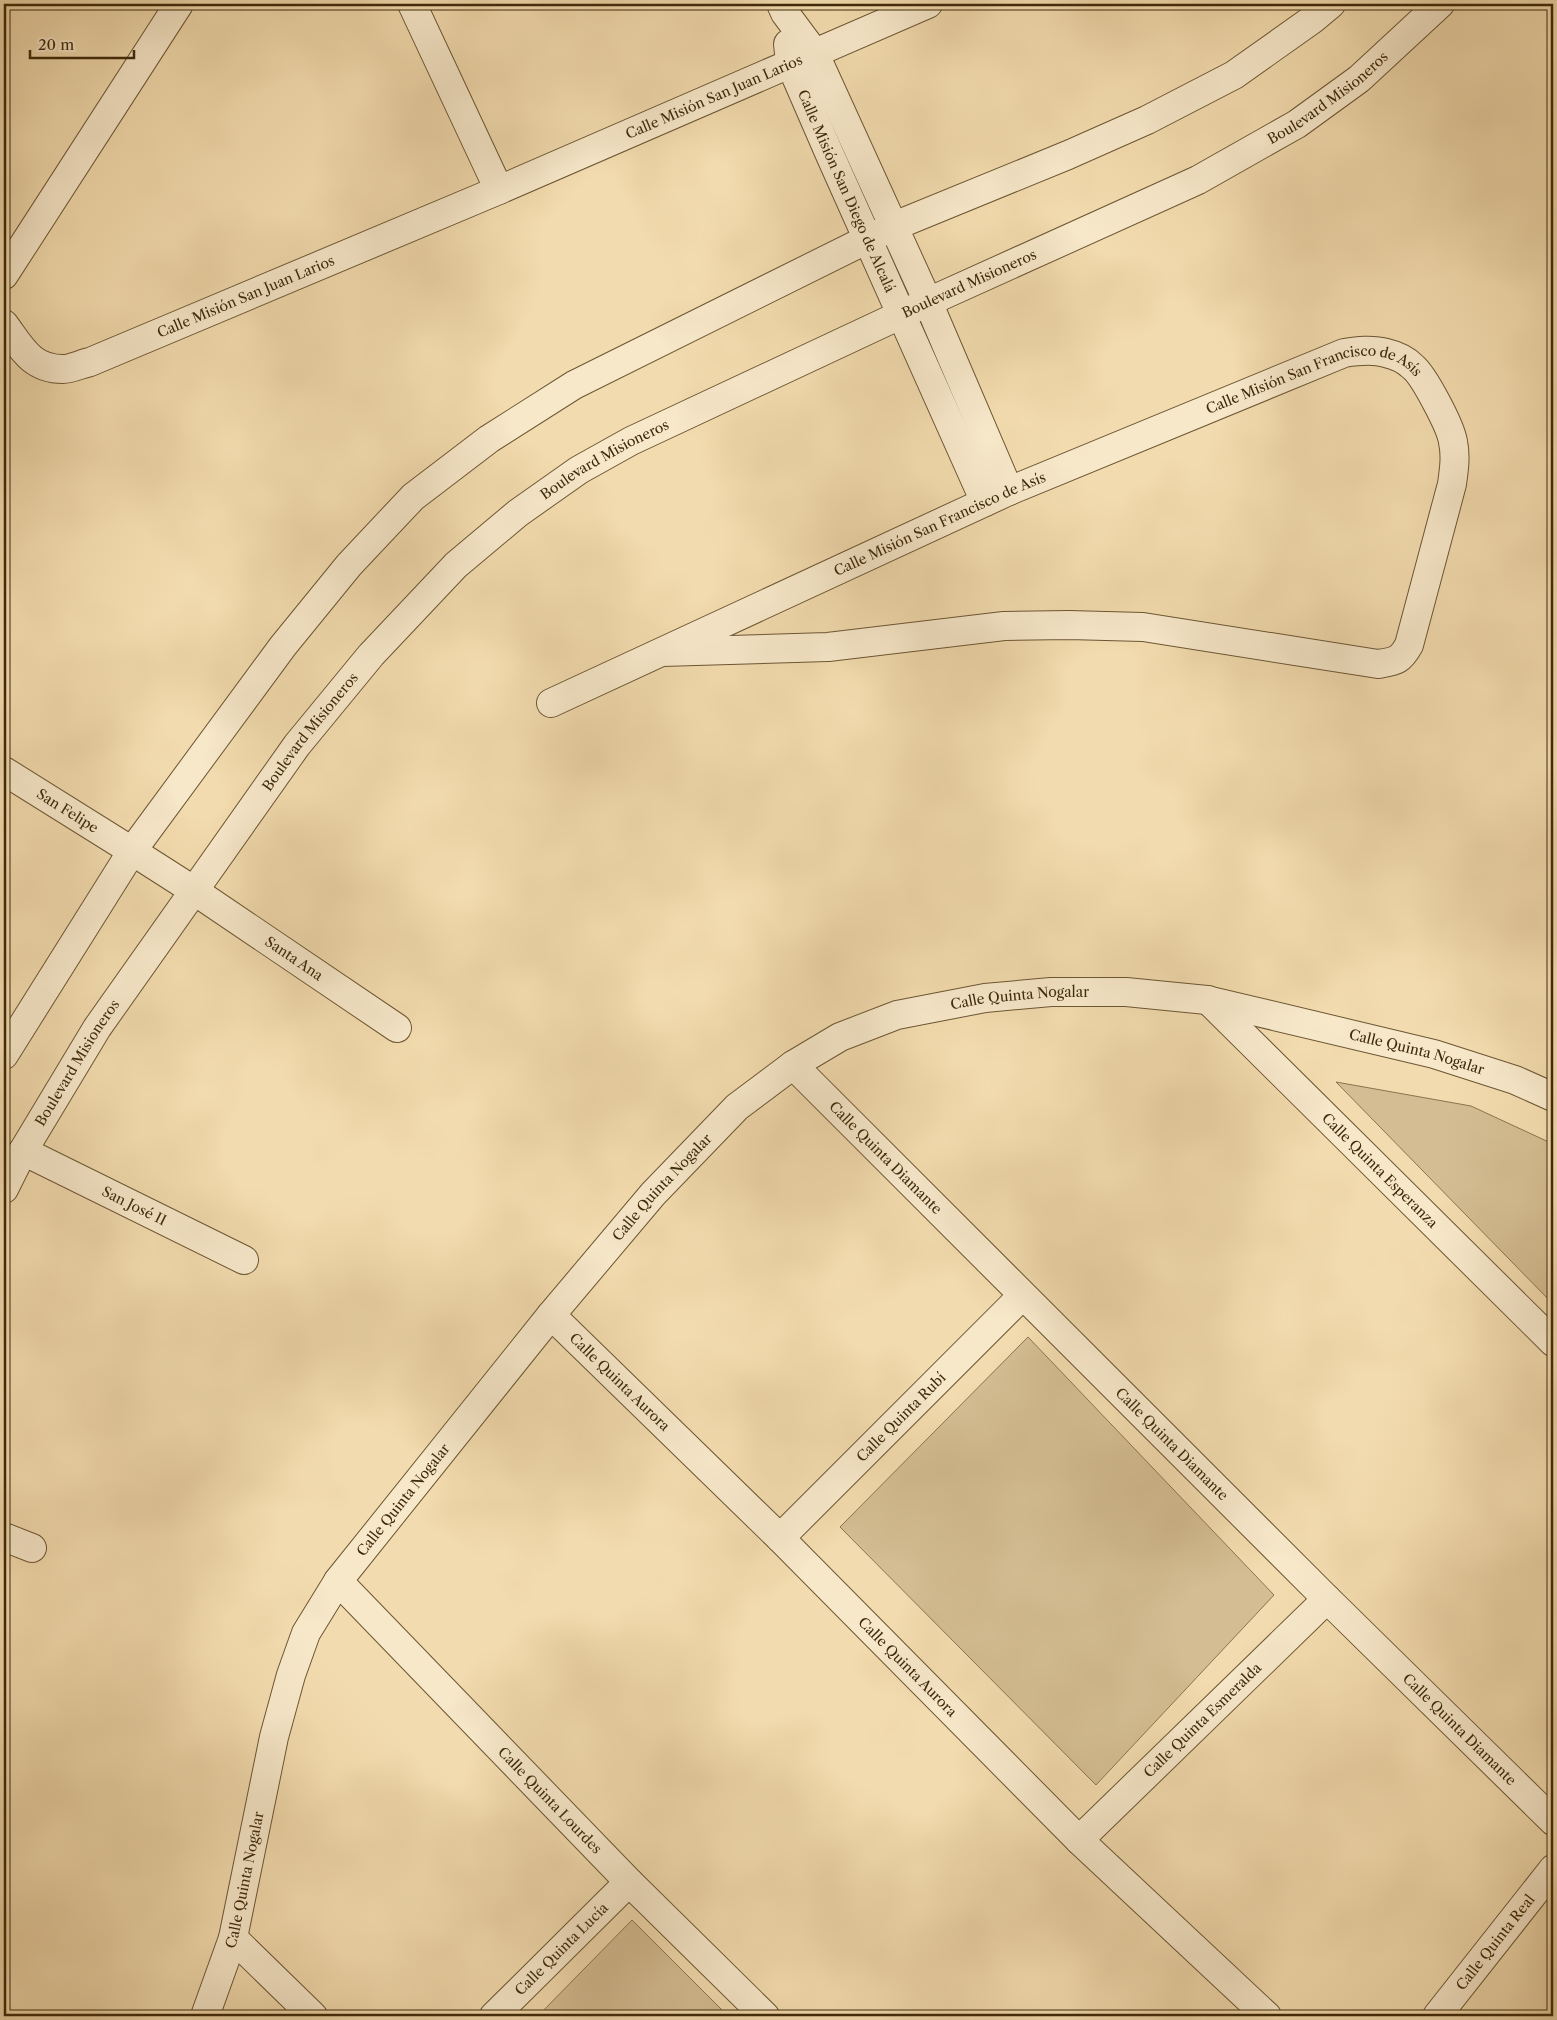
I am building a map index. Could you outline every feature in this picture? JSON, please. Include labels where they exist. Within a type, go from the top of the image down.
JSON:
[{"type":"street","points":[[4,274],[179,4]]},
{"type":"street","points":[[412,4],[499,190]]},
{"type":"street","name":"Calle Misión San Juan Larios","points":[[4,324],[30,358],[44,366],[64,369],[81,364],[499,190],[928,4]]},
{"type":"street","points":[[4,1055],[132,851],[283,646],[349,566],[413,497],[489,439],[574,385],[892,227],[1068,155],[1147,120],[1234,75],[1331,4]]},
{"type":"street","name":"Boulevard Misioneros","points":[[4,1189],[23,1151],[97,1028],[296,745],[371,655],[456,564],[518,513],[579,470],[631,441],[928,302],[1198,180],[1297,124],[1360,79],[1440,4]]},
{"type":"street","name":"Calle Misión San Diego de Alcalá","points":[[783,8],[867,239],[901,315],[997,497]]},
{"type":"street","name":"Calle Misión San Diego de Alcalá","points":[[802,57],[892,227],[928,302],[997,497]]},
{"type":"street","name":"Calle Misión San Francisco de Asís","points":[[551,703],[997,497],[1344,353],[1364,350],[1385,352],[1400,358],[1414,368],[1444,416],[1453,441],[1455,462],[1452,484],[1409,645],[1402,657],[1394,662],[1378,664],[1143,627],[1069,625],[1004,626],[828,647],[662,652]]},
{"type":"street","name":"San Felipe","points":[[4,771],[193,890]]},
{"type":"street","name":"Santa Ana","points":[[193,890],[397,1028]]},
{"type":"street","name":"Calle Quinta Nogalar","points":[[205,2016],[233,1938],[274,1737],[291,1675],[306,1633],[338,1581],[551,1315],[653,1194],[737,1108],[793,1065],[840,1037],[898,1015],[985,998],[1052,992],[1126,992],[1207,1000],[1434,1054],[1515,1080],[1553,1097]]},
{"type":"street","name":"Calle Quinta Esperanza","points":[[1207,1000],[1553,1342]]},
{"type":"street","name":"Calle Quinta Diamante","points":[[793,1065],[1022,1296],[1553,1822]]},
{"type":"street","name":"San José II","points":[[23,1151],[244,1260]]},
{"type":"street","name":"Calle Quinta Rubí","points":[[780,1538],[1022,1296]]},
{"type":"street","name":"Calle Quinta Aurora","points":[[551,1315],[780,1538],[1079,1840],[1267,2016]]},
{"type":"street","points":[[4,1537],[32,1548]]},
{"type":"street","name":"Calle Quinta Lourdes","points":[[338,1581],[629,1882],[764,2016]]},
{"type":"street","name":"Calle Quinta Esmeralda","points":[[1079,1840],[1327,1599]]},
{"type":"street","name":"Calle Quinta Real","points":[[1437,2016],[1553,1869]]},
{"type":"street","name":"Calle Quinta Lucía","points":[[494,2016],[629,1882]]},
{"type":"street","points":[[233,1938],[313,2016]]},
{"type":"shaded area","points":[[1336,1082],[1471,1106],[1553,1144],[1553,1304]]},
{"type":"shaded area","points":[[1028,1337],[1274,1595],[1096,1785],[840,1527]]},
{"type":"shaded area","points":[[632,1920],[728,2016],[538,2016]]}]
